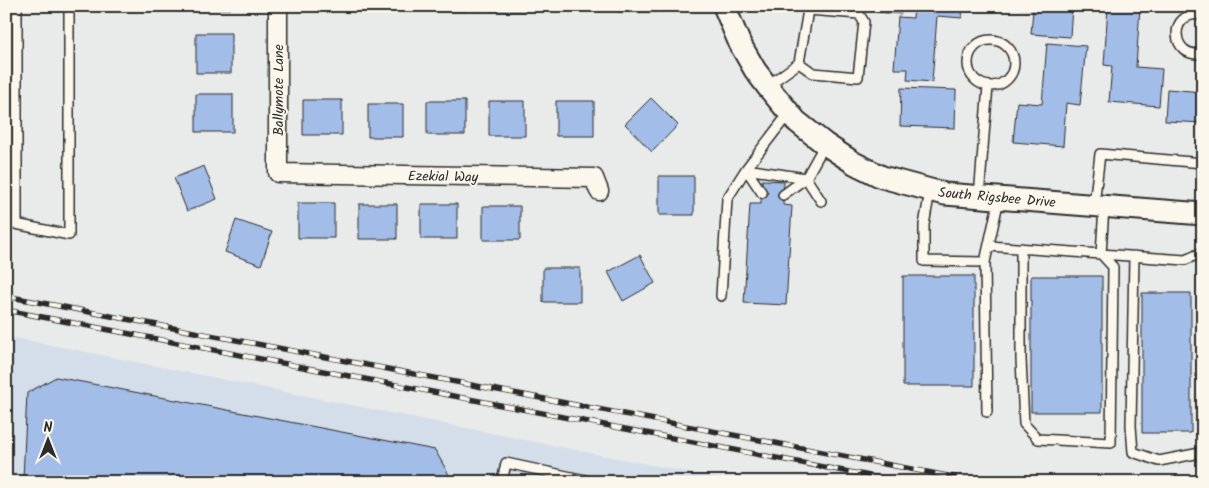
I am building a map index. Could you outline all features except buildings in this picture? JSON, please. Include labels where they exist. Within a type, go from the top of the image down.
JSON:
[{"type":"street","name":"Ballymote Lane","points":[[278,6],[278,173]]},
{"type":"street","name":"South Rigsbee Drive","points":[[724,6],[740,44],[766,86],[796,121],[825,144],[854,163],[882,177],[945,194],[1203,214]]},
{"type":"street","name":"Ezekial Way","points":[[278,173],[594,178],[600,191]]},
{"type":"lane","points":[[17,6],[17,224]]},
{"type":"lane","points":[[6,222],[69,235],[69,6]]},
{"type":"lane","points":[[766,86],[799,63],[808,10],[859,14],[864,22],[858,78],[813,73],[799,63]]},
{"type":"lane","points":[[1203,15],[1191,14],[1185,17],[1177,28],[1176,35],[1186,52],[1193,54],[1203,53]]},
{"type":"lane","points":[[988,40],[996,40],[1009,48],[1015,63],[1010,78],[996,86],[988,86],[975,80],[971,74],[968,60],[974,47],[988,40]]},
{"type":"lane","points":[[987,412],[985,262],[989,246],[988,86]]},
{"type":"lane","points":[[721,296],[727,199],[746,169],[789,113]]},
{"type":"lane","points":[[784,195],[806,178],[825,144]]},
{"type":"lane","points":[[1021,248],[1021,359],[1024,424],[1038,438],[1111,443],[1113,267],[1101,254],[1099,206],[1100,154],[1203,163]]},
{"type":"lane","points":[[746,169],[806,178],[821,201]]},
{"type":"lane","points":[[746,169],[762,193]]},
{"type":"lane","points":[[930,190],[924,225],[924,261],[985,262]]},
{"type":"lane","points":[[989,246],[1186,260],[1203,252]]},
{"type":"lane","points":[[1134,256],[1130,426],[1133,452],[1159,461],[1200,453],[1203,448]]},
{"type":"lane","points":[[502,482],[506,464],[595,482]]},
{"type":"shaded area","points":[[6,336],[736,482],[6,482]]},
{"type":"railway","points":[[6,296],[979,482]]},
{"type":"railway","points":[[6,310],[901,482]]}]
